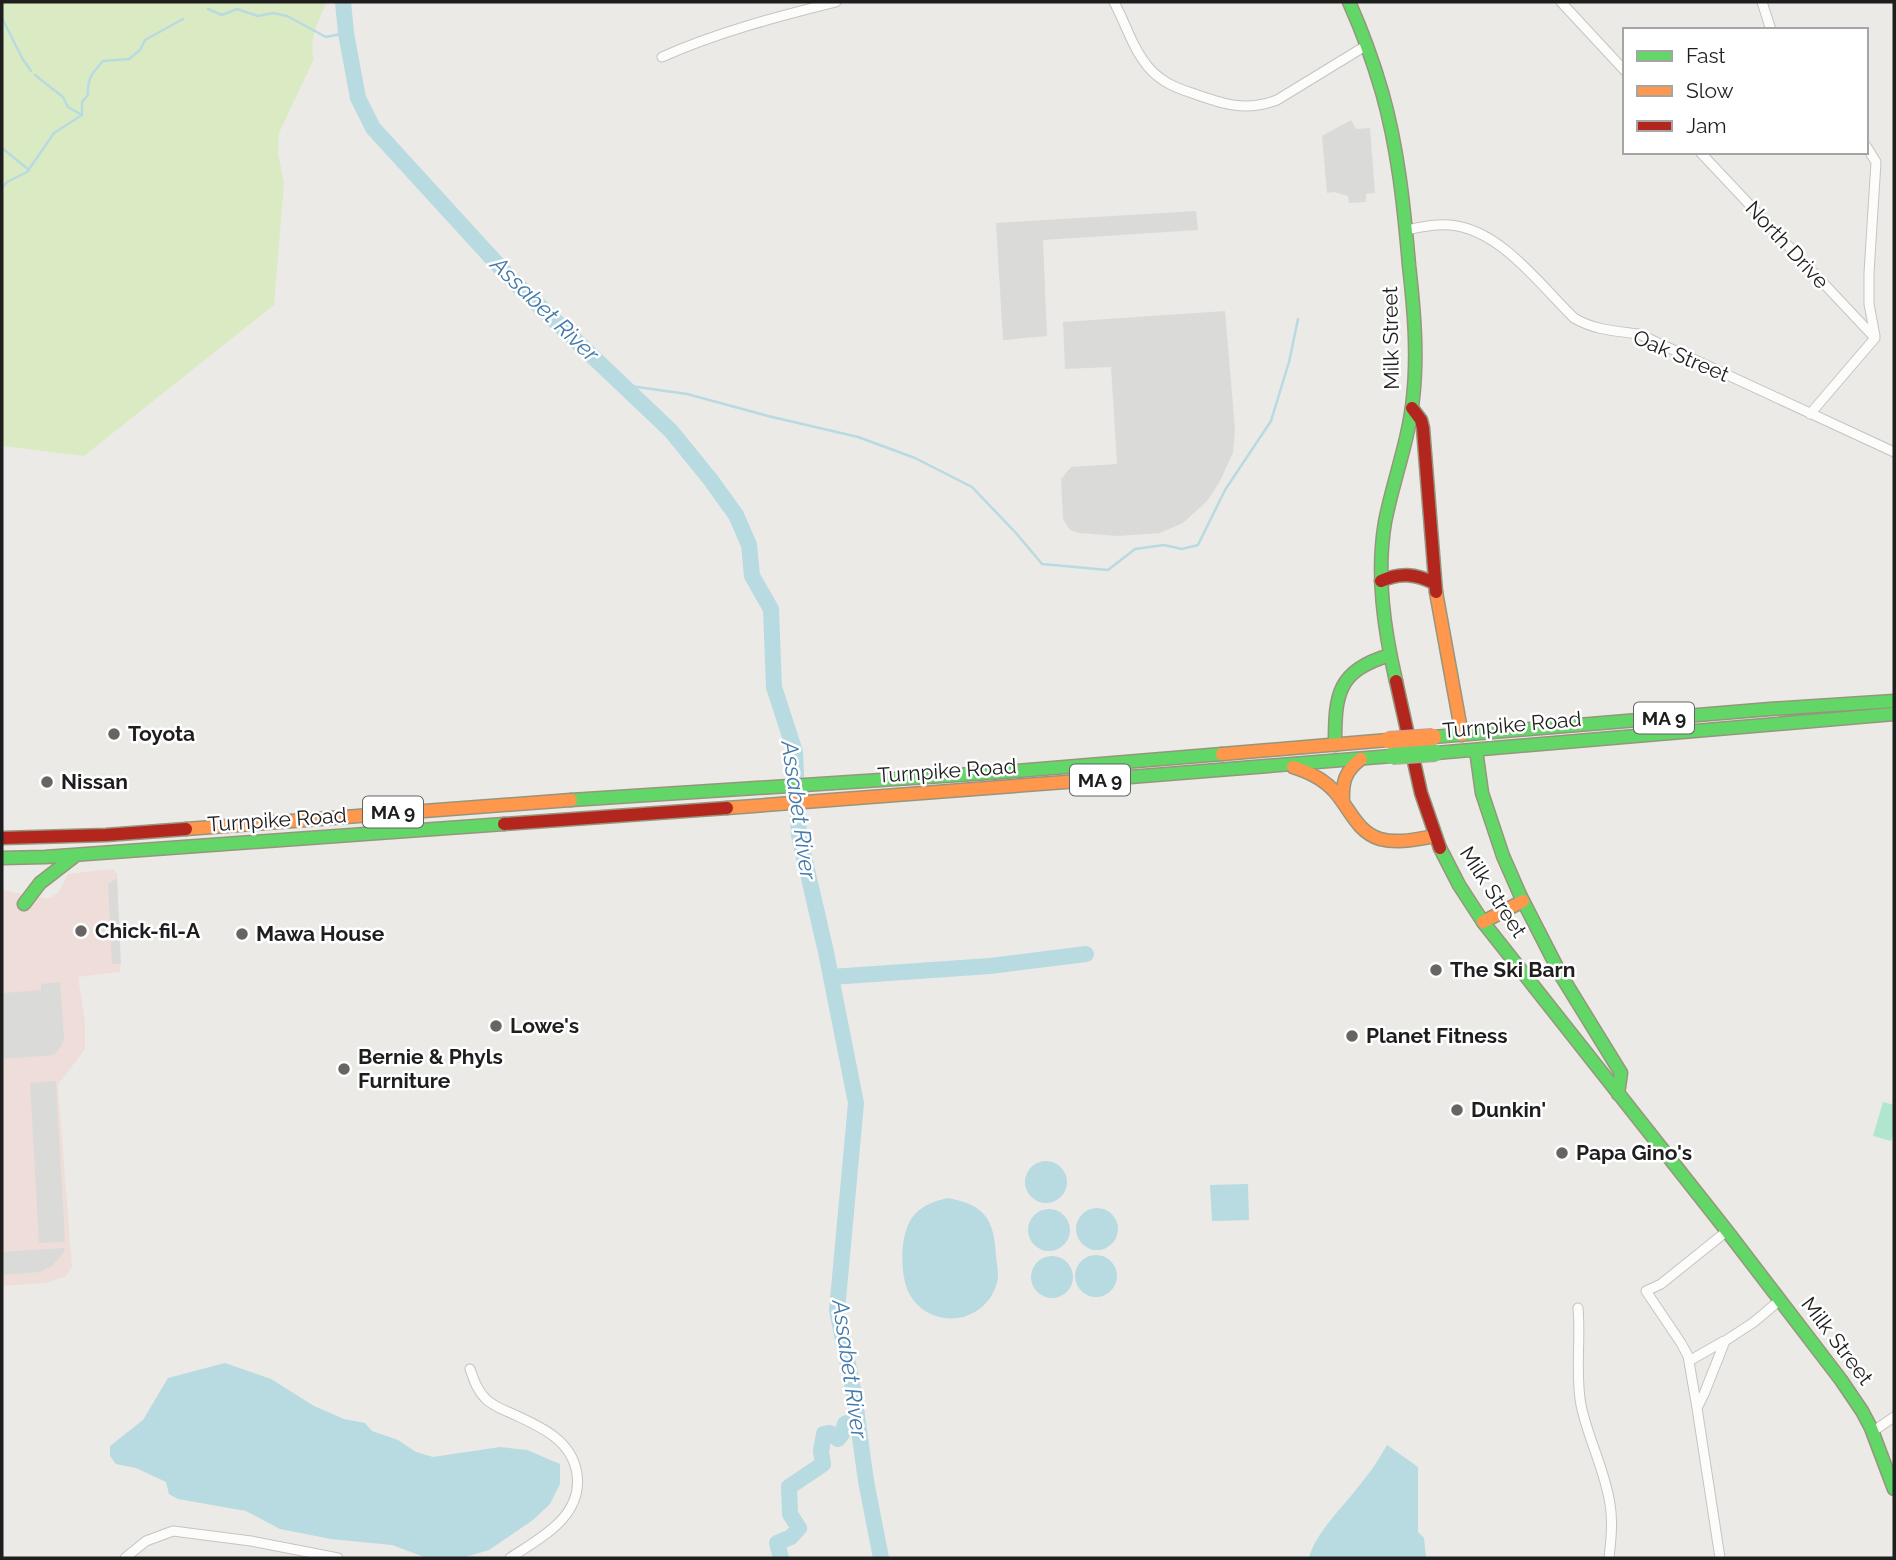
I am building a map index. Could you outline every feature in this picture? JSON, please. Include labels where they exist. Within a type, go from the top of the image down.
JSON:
[{"type":"main road","name":"Milk Street","points":[[1349,2],[1386,100],[1407,230],[1415,380],[1412,408],[1385,526],[1382,609],[1421,792],[1435,836],[1454,878],[1483,922],[1847,1388],[1872,1432],[1894,1489]]},
{"type":"main road","points":[[1412,408],[1423,428],[1434,583],[1462,735]]},
{"type":"main road","points":[[1381,581],[1393,575],[1406,574],[1434,583]]},
{"type":"main road","points":[[1335,745],[1336,701],[1342,685],[1362,666],[1390,655]]},
{"type":"main road","name":"Turnpike Road","points":[[1435,745],[1462,735],[1894,701]]},
{"type":"main road","name":"Turnpike Road","points":[[2,838],[106,835],[309,818],[1062,768],[1335,745],[1390,748],[1435,745],[1476,750],[1894,714]]},
{"type":"main road","name":"Turnpike Road","points":[[2,858],[786,804],[1361,759],[1390,748]]},
{"type":"main road","points":[[1476,750],[1479,780],[1508,869],[1562,977],[1621,1073],[1618,1094]]},
{"type":"main road","points":[[1343,802],[1344,776],[1361,759]]},
{"type":"main road","points":[[1283,765],[1319,777],[1334,790],[1363,830],[1381,839],[1402,841],[1435,836]]},
{"type":"main road","points":[[24,904],[41,880],[76,855]]},
{"type":"main road","points":[[1483,922],[1523,901]]},
{"type":"street","points":[[662,57],[740,27],[836,2]]},
{"type":"street","points":[[1114,2],[1135,47],[1151,71],[1175,88],[1218,103],[1267,104],[1367,45]]},
{"type":"street","points":[[1561,2],[1623,69]]},
{"type":"street","points":[[1762,2],[1770,28]]},
{"type":"street","points":[[1810,414],[1875,338],[1869,304],[1869,273],[1876,162],[1868,149]]},
{"type":"street","name":"North Drive","points":[[1702,154],[1875,338]]},
{"type":"street","name":"Oak Street","points":[[1407,230],[1450,225],[1481,233],[1505,249],[1574,318],[1588,326],[1639,334],[1894,452]]},
{"type":"street","points":[[1720,1558],[1689,1361],[1681,1343],[1646,1291],[1661,1284],[1727,1231]]},
{"type":"street","points":[[1689,1361],[1754,1322],[1780,1300]]},
{"type":"street","points":[[1578,1308],[1581,1403],[1610,1504],[1609,1558]]},
{"type":"street","points":[[1697,1408],[1724,1341]]},
{"type":"street","points":[[470,1369],[485,1399],[536,1424],[555,1437],[571,1454],[577,1471],[576,1493],[567,1515],[510,1558]]},
{"type":"street","points":[[1872,1432],[1894,1416]]},
{"type":"street","points":[[125,1558],[146,1541],[173,1531],[251,1541],[338,1558]]},
{"type":"shaded area","points":[[1351,120],[1356,129],[1370,128],[1375,193],[1366,194],[1366,202],[1349,203],[1348,196],[1327,193],[1322,136]]},
{"type":"shaded area","points":[[1196,211],[1198,230],[1043,240],[1047,336],[1003,340],[996,223]]},
{"type":"shaded area","points":[[1225,311],[1235,429],[1233,453],[1207,501],[1183,523],[1160,533],[1118,536],[1070,530],[1063,519],[1061,479],[1071,467],[1117,464],[1111,367],[1065,369],[1063,322]]},
{"type":"shaded area","points":[[113,869],[117,874],[120,972],[78,977],[85,1023],[85,1049],[58,1085],[72,1267],[65,1277],[45,1283],[2,1286],[2,890],[48,899],[58,893],[68,874]]},
{"type":"shaded area","points":[[117,878],[121,964],[112,964],[108,884]]},
{"type":"shaded area","points":[[60,982],[64,1039],[62,1045],[54,1055],[2,1059],[2,985],[3,993],[41,990],[41,984]]},
{"type":"shaded area","points":[[56,1081],[65,1242],[39,1243],[30,1083]]},
{"type":"shaded area","points":[[65,1248],[52,1266],[40,1272],[2,1275],[2,1252]]},
{"type":"green space","points":[[2,2],[327,2],[313,37],[314,59],[279,133],[278,152],[284,184],[274,305],[84,456],[2,446]]},
{"type":"green space","points":[[1883,1102],[1894,1105],[1894,1131],[1891,1141],[1873,1136]]},
{"type":"water","points":[[1046,1161],[1061,1167],[1067,1182],[1061,1197],[1046,1203],[1031,1197],[1025,1182],[1031,1167]]},
{"type":"water","points":[[1248,1184],[1249,1220],[1212,1221],[1210,1185]]},
{"type":"water","points":[[948,1198],[971,1205],[990,1223],[998,1270],[997,1283],[987,1302],[975,1312],[957,1318],[930,1314],[916,1303],[906,1287],[902,1253],[906,1231],[915,1214],[926,1205]]},
{"type":"water","points":[[1097,1208],[1112,1214],[1118,1229],[1112,1244],[1097,1250],[1082,1244],[1076,1229],[1082,1214]]},
{"type":"water","points":[[1049,1209],[1064,1215],[1070,1230],[1064,1245],[1049,1251],[1034,1245],[1028,1230],[1034,1215]]},
{"type":"water","points":[[1096,1255],[1111,1261],[1117,1276],[1111,1291],[1096,1297],[1081,1291],[1075,1276],[1081,1261]]},
{"type":"water","points":[[1052,1256],[1067,1262],[1073,1277],[1067,1292],[1052,1298],[1037,1292],[1031,1277],[1037,1262]]},
{"type":"water","points":[[225,1363],[271,1379],[314,1406],[344,1419],[365,1423],[372,1431],[433,1457],[500,1447],[527,1450],[560,1464],[560,1484],[550,1504],[533,1520],[489,1550],[462,1558],[427,1558],[392,1545],[331,1539],[280,1529],[246,1511],[178,1499],[169,1494],[166,1482],[136,1468],[116,1464],[110,1456],[110,1446],[143,1420],[168,1378]]},
{"type":"water","points":[[1387,1445],[1418,1467],[1418,1532],[1424,1538],[1426,1558],[1309,1558],[1323,1530],[1367,1476]]},
{"type":"waterway","name":"Assabet River","points":[[343,2],[358,98],[373,128],[510,278],[671,431],[736,515],[749,545],[752,576],[771,609],[774,687],[795,752],[799,835],[856,1103],[837,1310],[881,1558]]},
{"type":"waterway","points":[[208,9],[222,15],[237,9],[258,16],[273,13],[287,16],[326,37],[346,33]]},
{"type":"waterway","points":[[2,18],[31,71]]},
{"type":"waterway","points":[[2,188],[7,182],[27,172],[54,133],[82,115],[82,102],[88,95],[89,80],[103,61],[129,59],[140,50],[145,40],[183,19]]},
{"type":"waterway","points":[[35,75],[63,97],[68,107],[82,115]]},
{"type":"waterway","points":[[2,148],[29,170]]},
{"type":"waterway","points":[[623,385],[687,394],[858,437],[915,458],[972,487],[1042,564],[1108,570],[1135,549],[1164,545],[1182,549],[1198,545],[1225,490],[1271,421],[1289,362],[1298,319]]},
{"type":"waterway","points":[[831,977],[990,966],[1086,954]]},
{"type":"waterway","points":[[781,1558],[777,1543],[791,1537],[799,1528],[790,1514],[789,1487],[823,1464],[821,1451],[824,1434],[830,1433],[838,1439],[845,1424],[857,1419]]},
{"type":"traffic: fast","points":[[1349,2],[1375,69],[1392,134],[1414,315],[1415,365],[1411,414],[1385,522],[1381,562],[1385,622],[1396,681]]},
{"type":"traffic: fast","points":[[1335,745],[1338,698],[1349,677],[1372,661],[1390,655]]},
{"type":"traffic: fast","points":[[1433,737],[1894,701]]},
{"type":"traffic: fast","points":[[1436,753],[1894,714]]},
{"type":"traffic: fast","points":[[1476,750],[1482,793],[1503,856],[1562,977],[1621,1073],[1618,1094]]},
{"type":"traffic: fast","points":[[1392,756],[1436,753]]},
{"type":"traffic: fast","points":[[571,800],[1004,772],[1222,754]]},
{"type":"traffic: fast","points":[[1105,779],[1392,756]]},
{"type":"traffic: fast","points":[[2,858],[504,824]]},
{"type":"traffic: fast","points":[[1440,848],[1459,885],[1483,922],[1841,1380],[1871,1428],[1894,1489]]},
{"type":"traffic: fast","points":[[24,904],[40,883],[75,856]]},
{"type":"traffic: slow","points":[[1436,592],[1462,735]]},
{"type":"traffic: slow","points":[[1388,740],[1433,737]]},
{"type":"traffic: slow","points":[[1222,754],[1388,740]]},
{"type":"traffic: slow","points":[[1343,802],[1346,778],[1351,768],[1361,759]]},
{"type":"traffic: slow","points":[[1293,767],[1326,783],[1360,826],[1372,836],[1394,841],[1435,836]]},
{"type":"traffic: slow","points":[[727,808],[1105,779]]},
{"type":"traffic: slow","points":[[186,829],[571,800]]},
{"type":"traffic: slow","points":[[1483,922],[1523,901]]},
{"type":"traffic: jam","points":[[1412,408],[1421,420],[1423,428],[1436,592]]},
{"type":"traffic: jam","points":[[1381,581],[1408,575],[1434,583]]},
{"type":"traffic: jam","points":[[1396,681],[1421,793],[1440,848]]},
{"type":"traffic: jam","points":[[504,824],[727,808]]},
{"type":"traffic: jam","points":[[2,838],[186,829]]},
{"type":"place","name":"Toyota","points":[[114,734]]},
{"type":"place","name":"Nissan","points":[[47,782]]},
{"type":"place","name":"Chick-fil-A","points":[[81,931]]},
{"type":"place","name":"Mawa House","points":[[242,934]]},
{"type":"place","name":"The Ski Barn","points":[[1436,970]]},
{"type":"place","name":"Lowe's","points":[[496,1026]]},
{"type":"place","name":"Planet Fitness","points":[[1352,1036]]},
{"type":"place","name":"Bernie & Phyls Furniture","points":[[344,1069]]},
{"type":"place","name":"Dunkin'","points":[[1457,1110]]},
{"type":"place","name":"Papa Gino's","points":[[1562,1153]]}]
